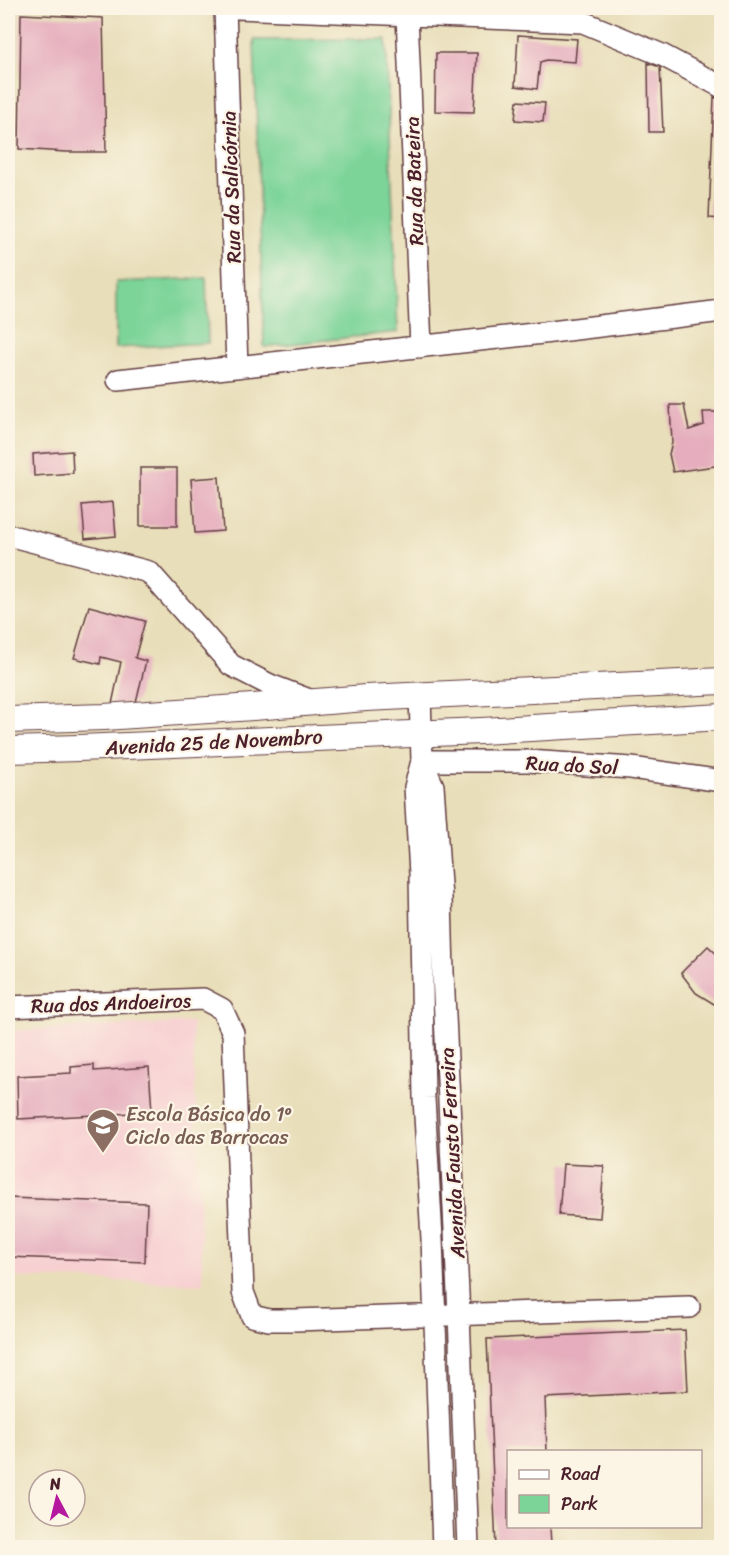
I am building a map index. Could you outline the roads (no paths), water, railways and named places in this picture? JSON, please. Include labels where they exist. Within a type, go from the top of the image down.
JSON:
[{"type":"street","name":"Rua da Salicórnia","points":[[225,8],[237,367]]},
{"type":"street","points":[[237,8],[407,15],[579,15],[722,87]]},
{"type":"street","name":"Rua da Bateira","points":[[407,15],[421,347]]},
{"type":"street","points":[[118,380],[722,311]]},
{"type":"street","points":[[8,535],[149,572],[231,665],[270,685],[312,701]]},
{"type":"street","name":"Avenida 25 de Novembro","points":[[8,720],[104,717],[420,695],[722,681]]},
{"type":"street","points":[[420,695],[421,733]]},
{"type":"street","name":"Avenida 25 de Novembro","points":[[8,750],[493,730],[722,717]]},
{"type":"street","name":"Avenida Fausto Ferreira","points":[[421,733],[422,761],[415,787],[420,874],[424,1098],[443,1548]]},
{"type":"street","name":"Avenida Fausto Ferreira","points":[[422,761],[433,786],[437,842],[468,1548]]},
{"type":"street","name":"Rua do Sol","points":[[422,761],[528,762],[632,768],[722,781]]},
{"type":"street","name":"Rua dos Andoeiros","points":[[8,1006],[203,999],[222,1009],[233,1033],[243,1292],[252,1316],[269,1320],[295,1320],[434,1315]]},
{"type":"street","points":[[434,1315],[689,1307]]},
{"type":"place","name":"Escola Básica do 1º Ciclo das Barrocas","points":[[103,1154]]}]
